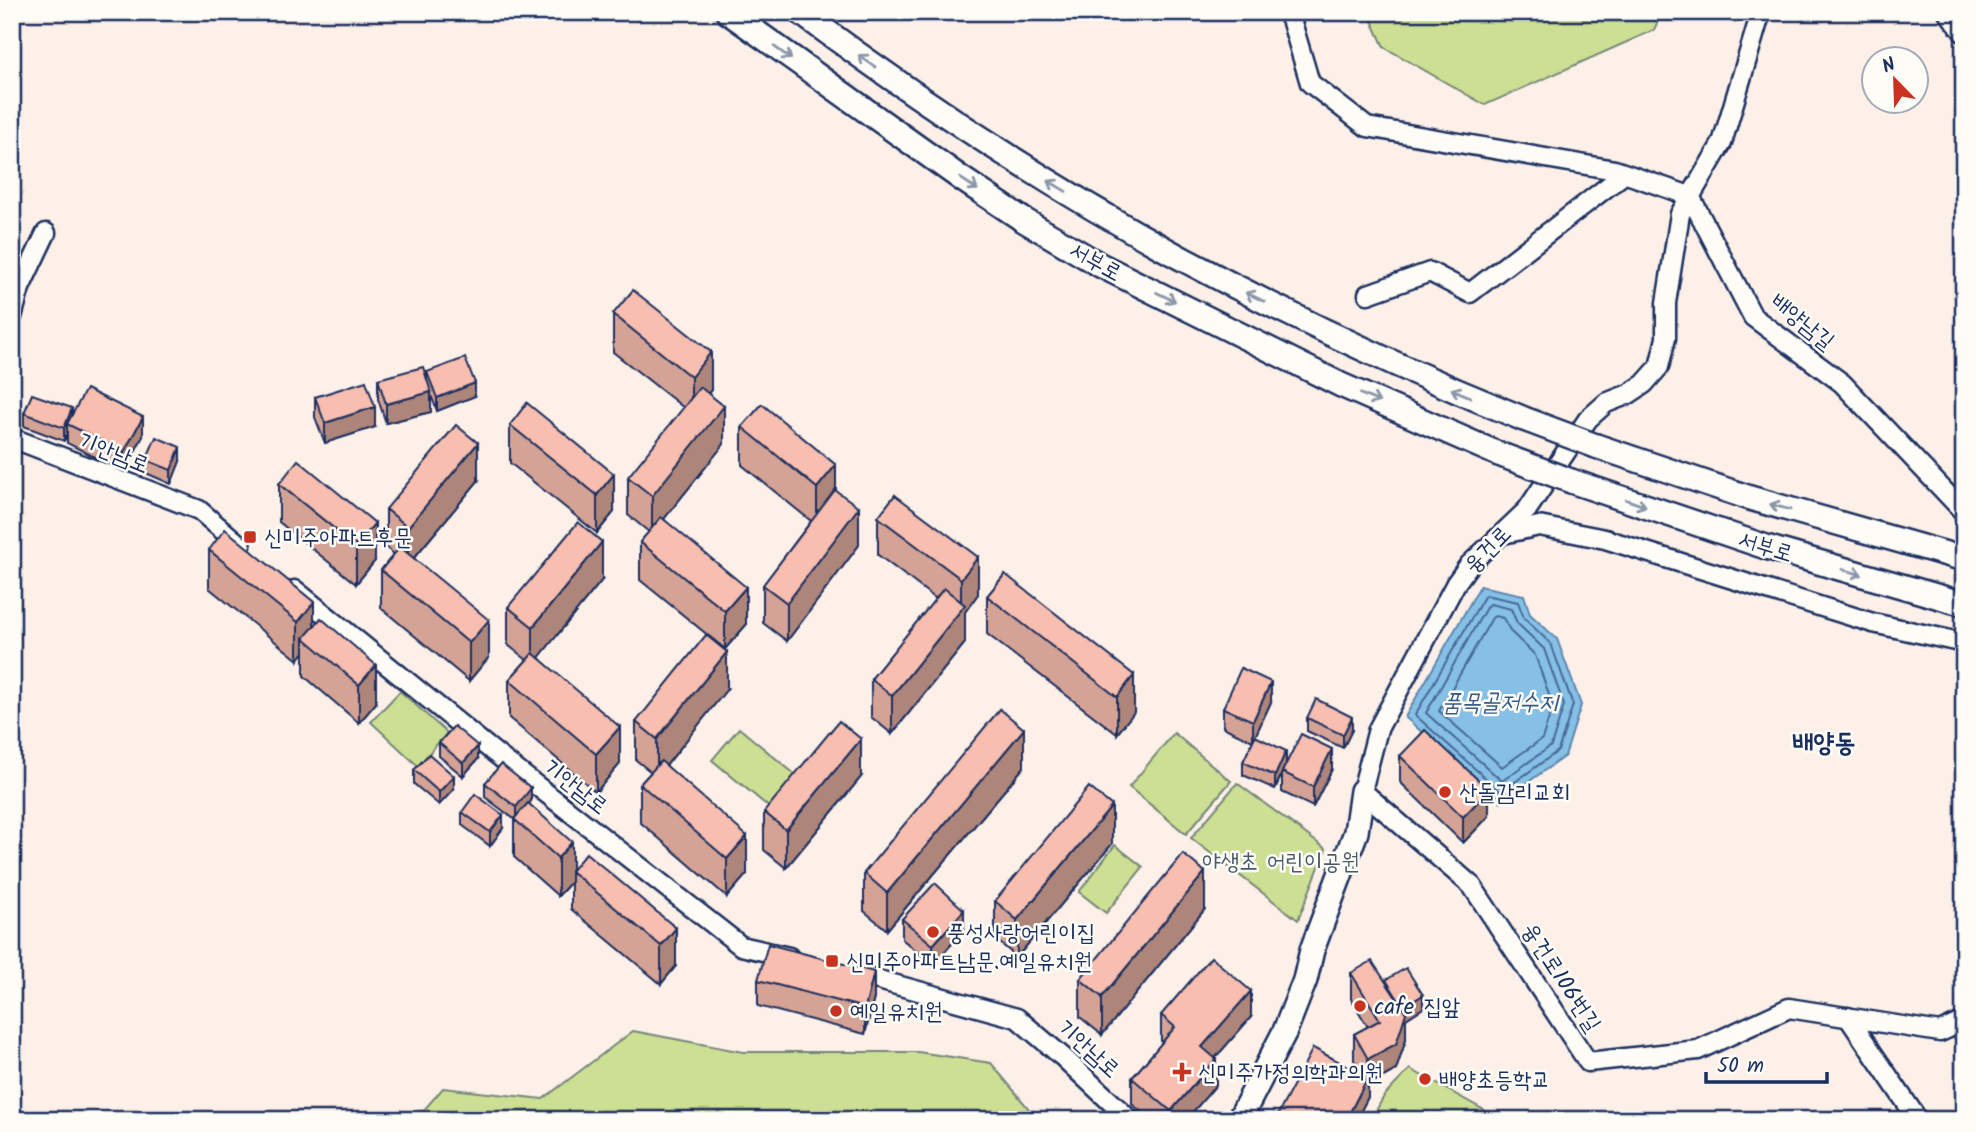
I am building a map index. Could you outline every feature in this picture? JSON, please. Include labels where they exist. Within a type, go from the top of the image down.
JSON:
[{"type":"main road","name":"서부로","points":[[728,12],[1022,219],[1100,265],[1341,386],[1496,453],[1571,481],[1766,547],[1964,604]]},
{"type":"main road","name":"서부로","points":[[800,12],[976,135],[1056,185],[1178,256],[1367,352],[1524,419],[1596,446],[1750,498],[1964,559]]},
{"type":"main road","name":"융건로","points":[[1239,1120],[1285,1031],[1305,980],[1312,950],[1356,832],[1362,792]]},
{"type":"street","points":[[1286,12],[1291,19],[1310,83],[1367,127],[1615,170],[1690,197]]},
{"type":"street","name":"융건로","points":[[1362,792],[1378,729],[1456,583],[1469,565],[1527,510],[1588,419],[1606,403],[1629,394],[1644,384],[1659,367],[1680,214],[1721,143],[1761,12]]},
{"type":"street","points":[[1948,12],[1964,33]]},
{"type":"street","points":[[1368,294],[1430,272],[1470,293],[1623,174]]},
{"type":"street","name":"배양남길","points":[[1690,197],[1753,317],[1842,383],[1964,512]]},
{"type":"street","points":[[12,317],[20,288],[46,233]]},
{"type":"street","name":"기안남로","points":[[12,438],[199,510],[252,554]]},
{"type":"street","points":[[1500,535],[1539,526],[1605,539],[1873,623],[1964,643]]},
{"type":"street","name":"기안남로","points":[[282,580],[495,753],[741,946],[805,961]]},
{"type":"street","name":"융건로106번길","points":[[1362,792],[1472,886],[1588,1062],[1698,1050],[1789,1008],[1940,1032],[1964,1021]]},
{"type":"street","name":"기안남로","points":[[831,967],[1017,1018],[1130,1120]]},
{"type":"street","points":[[1848,1017],[1916,1120]]},
{"type":"green space","points":[[1368,12],[1662,12],[1654,30],[1485,105],[1384,47]]},
{"type":"green space","points":[[400,691],[447,733],[418,766],[371,722]]},
{"type":"green space","points":[[739,728],[797,776],[770,808],[712,760]]},
{"type":"green space","points":[[1174,733],[1231,781],[1186,834],[1129,787]]},
{"type":"green space","name":"야생초 어린이공원","points":[[1237,783],[1326,849],[1298,920],[1191,838]]},
{"type":"green space","points":[[1115,845],[1143,867],[1106,913],[1079,892]]},
{"type":"green space","points":[[633,1031],[743,1052],[918,1052],[991,1063],[1038,1120],[415,1120],[443,1088],[543,1099]]},
{"type":"green space","points":[[1410,1069],[1484,1110],[1480,1120],[1371,1120],[1384,1096]]},
{"type":"water","name":"품목골저수지","points":[[1480,586],[1524,595],[1530,614],[1557,639],[1581,705],[1565,756],[1500,802],[1405,717]]},
{"type":"building","points":[[12,160],[19,165],[12,176]]},
{"type":"building","points":[[633,290],[711,352],[691,377],[613,314]]},
{"type":"building","points":[[465,358],[475,383],[437,398],[427,372]]},
{"type":"building","points":[[423,367],[431,392],[386,404],[378,379]]},
{"type":"building","points":[[366,381],[375,407],[325,423],[315,397]]},
{"type":"building","points":[[700,387],[724,406],[652,496],[628,477]]},
{"type":"building","points":[[86,389],[143,417],[124,452],[67,424]]},
{"type":"building","points":[[32,394],[72,408],[64,428],[24,413]]},
{"type":"building","points":[[527,403],[614,474],[597,495],[510,425]]},
{"type":"building","points":[[762,404],[836,465],[817,488],[742,427]]},
{"type":"building","points":[[456,425],[478,443],[408,527],[386,509]]},
{"type":"building","points":[[156,437],[180,447],[171,470],[146,460]]},
{"type":"building","points":[[298,460],[375,523],[356,546],[279,484]]},
{"type":"building","points":[[835,490],[859,507],[787,603],[763,585]]},
{"type":"building","points":[[895,495],[978,557],[961,579],[878,517]]},
{"type":"building","points":[[661,517],[746,587],[725,611],[640,542]]},
{"type":"building","points":[[578,522],[602,542],[533,627],[508,607]]},
{"type":"building","points":[[225,529],[314,602],[298,622],[209,550]]},
{"type":"building","points":[[400,547],[489,620],[469,643],[381,570]]},
{"type":"building","points":[[1005,574],[1134,675],[1117,697],[987,596]]},
{"type":"building","points":[[944,588],[965,605],[892,696],[871,679]]},
{"type":"building","points":[[321,618],[376,665],[359,685],[304,638]]},
{"type":"building","points":[[706,635],[727,652],[657,739],[636,722]]},
{"type":"building","points":[[533,653],[620,727],[596,754],[509,680]]},
{"type":"building","points":[[1241,668],[1271,682],[1253,721],[1223,708]]},
{"type":"building","points":[[1316,699],[1352,717],[1343,735],[1307,718]]},
{"type":"building","points":[[1000,709],[1024,729],[887,893],[864,873]]},
{"type":"building","points":[[839,721],[861,739],[786,830],[764,812]]},
{"type":"building","points":[[454,726],[478,746],[463,763],[439,743]]},
{"type":"building","points":[[1425,730],[1489,790],[1463,817],[1400,756]]},
{"type":"building","points":[[1301,734],[1332,749],[1313,787],[1282,772]]},
{"type":"building","points":[[1255,736],[1286,751],[1275,776],[1243,762]]},
{"type":"building","points":[[429,754],[454,776],[439,792],[414,770]]},
{"type":"building","points":[[661,761],[747,836],[727,859],[640,784]]},
{"type":"building","points":[[501,764],[531,788],[516,807],[485,783]]},
{"type":"building","points":[[1089,787],[1112,806],[1017,920],[995,901]]},
{"type":"building","points":[[475,794],[503,815],[490,832],[462,812]]},
{"type":"building","points":[[528,803],[572,842],[558,858],[514,819]]},
{"type":"building","points":[[586,853],[676,928],[661,946],[571,871]]},
{"type":"building","points":[[1183,854],[1205,872],[1102,997],[1080,979]]},
{"type":"building","points":[[935,883],[964,910],[933,945],[902,919]]},
{"type":"building","points":[[768,944],[874,972],[865,1008],[758,980]]},
{"type":"building","points":[[1211,957],[1251,991],[1202,1047],[1216,1059],[1171,1111],[1132,1078],[1175,1027],[1161,1015]]},
{"type":"building","points":[[1372,961],[1406,1013],[1396,1044],[1368,1059],[1354,1034],[1380,1020],[1351,973]]},
{"type":"building","points":[[1406,968],[1423,995],[1403,1007],[1386,980]]},
{"type":"building","points":[[1313,1048],[1368,1077],[1346,1120],[1275,1120]]},
{"type":"place","name":"신미주아파트후문","points":[[250,537]]},
{"type":"place","name":"산돌감리교회","points":[[1445,792]]},
{"type":"place","name":"풍성사랑어린이집","points":[[933,932]]},
{"type":"place","name":"신미주아파트남문.예일유치원","points":[[832,961]]},
{"type":"place","name":"cafe 집앞","points":[[1360,1006]]},
{"type":"place","name":"예일유치원","points":[[836,1011]]},
{"type":"place","name":"신미주가정의학과의원","points":[[1182,1072]]},
{"type":"place","name":"배양초등학교","points":[[1425,1079]]},
{"type":"district","name":"배양동","points":[[1824,742]]}]
